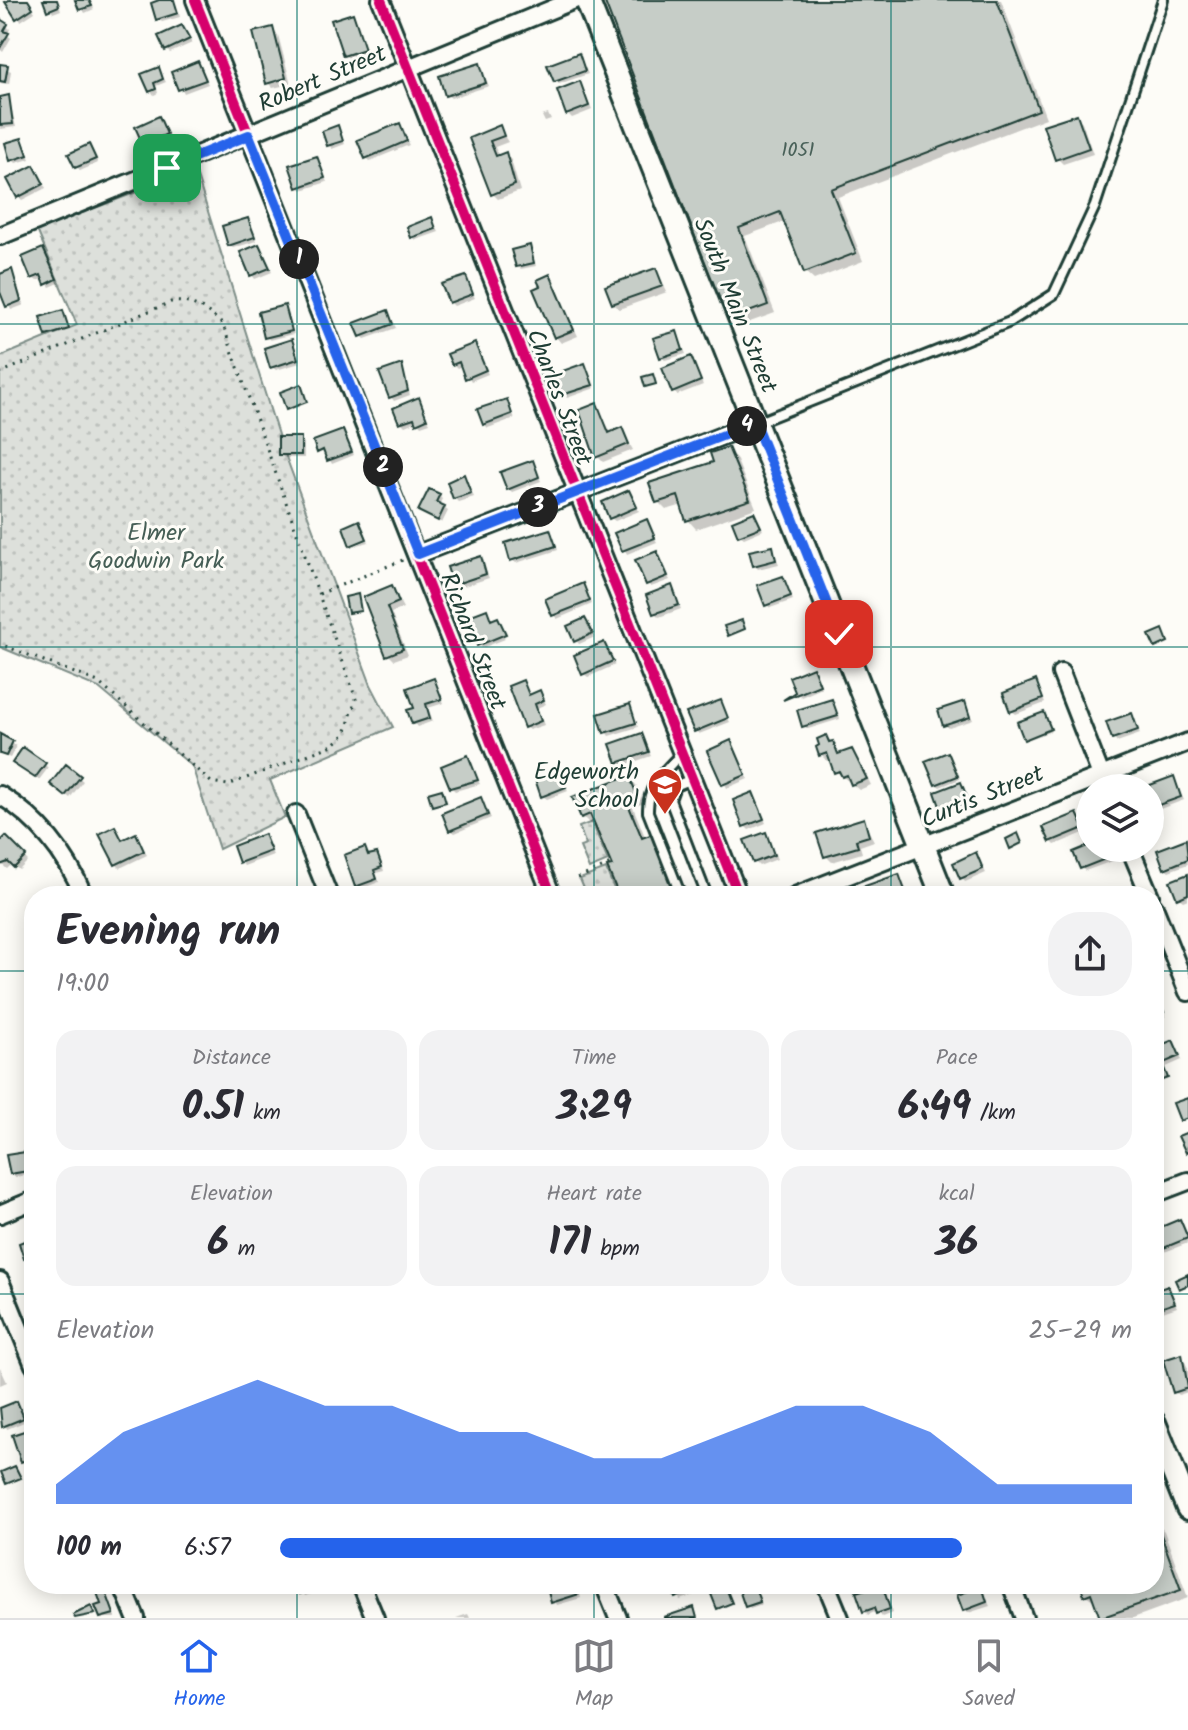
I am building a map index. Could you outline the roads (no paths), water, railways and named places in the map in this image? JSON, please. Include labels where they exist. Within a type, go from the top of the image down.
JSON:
[{"type":"street","name":"Richard Street","points":[[195,0],[548,886]]},
{"type":"street","name":"Charles Street","points":[[381,0],[735,886]]},
{"type":"street","name":"Robert Street","points":[[0,235],[574,0]]},
{"type":"street","name":"South Main Street","points":[[587,0],[939,886]]},
{"type":"street","points":[[418,554],[755,423]]},
{"type":"street","points":[[1061,673],[1101,774]]},
{"type":"street","name":"Curtis Street","points":[[1119,774],[1188,742]]},
{"type":"street","name":"Curtis Street","points":[[820,886],[923,845],[1076,791]]},
{"type":"street","points":[[0,795],[23,809],[52,838],[78,886]]},
{"type":"street","points":[[296,814],[325,886]]},
{"type":"street","points":[[1136,862],[1146,886]]},
{"type":"street","points":[[1164,932],[1188,992]]},
{"type":"street","points":[[1164,1190],[1188,1181]]},
{"type":"street","points":[[0,1214],[24,1204]]},
{"type":"street","points":[[0,1281],[24,1340]]},
{"type":"street","points":[[1164,1448],[1188,1508]]},
{"type":"street","points":[[126,1594],[136,1618]]},
{"type":"street","points":[[365,1594],[375,1618]]},
{"type":"street","points":[[608,1594],[618,1618]]},
{"type":"street","points":[[830,1594],[840,1618]]},
{"type":"street","points":[[1015,1594],[1024,1618]]},
{"type":"lane","points":[[755,423],[1010,322],[1054,294],[1095,206],[1163,0]]},
{"type":"lane","points":[[677,886],[648,812],[648,798],[659,776],[681,754]]},
{"type":"lane","points":[[692,779],[675,786],[670,800],[703,886]]},
{"type":"place","name":"Edgeworth School","points":[[665,816]]},
{"type":"park label","name":"Elmer Goodwin Park","points":[[156,546]]}]
